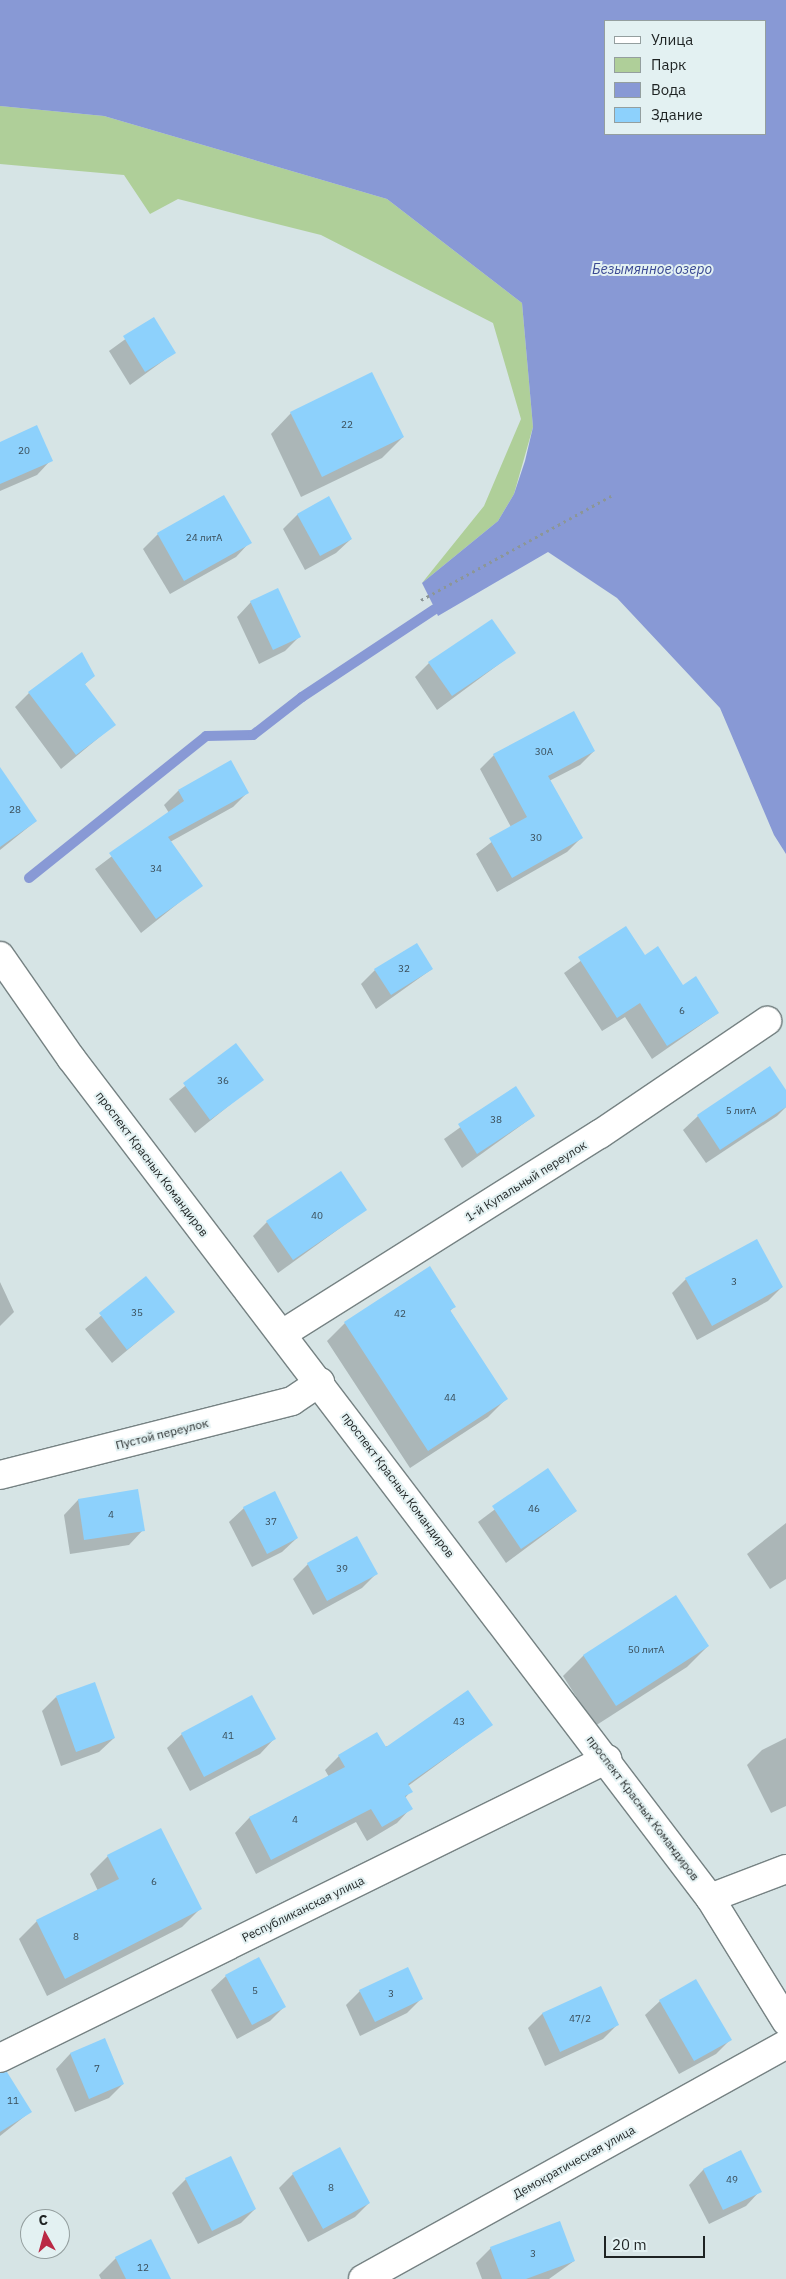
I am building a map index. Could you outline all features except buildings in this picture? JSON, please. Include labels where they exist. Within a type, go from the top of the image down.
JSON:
[{"type":"street","name":"проспект Красных Командиров","points":[[0,956],[71,1058],[320,1382],[710,1898],[786,2021]]},
{"type":"street","name":"1-й Купальный переулок","points":[[282,1334],[600,1134],[767,1021]]},
{"type":"street","name":"Пустой переулок","points":[[0,1475],[292,1401],[320,1382]]},
{"type":"street","name":"Республиканская улица","points":[[0,2058],[606,1759]]},
{"type":"street","points":[[710,1898],[786,1869]]},
{"type":"street","name":"Демократическая улица","points":[[363,2279],[786,2045]]},
{"type":"path","points":[[421,600],[611,496]]},
{"type":"green space","points":[[0,106],[104,116],[387,199],[522,303],[533,427],[514,494],[498,521],[422,583],[484,506],[521,419],[493,323],[321,235],[178,199],[150,214],[124,175],[0,164]]},
{"type":"water","name":"Безымянное озеро","points":[[0,0],[786,0],[786,854],[774,835],[720,708],[617,598],[548,552],[438,616],[422,583],[498,521],[514,494],[525,461],[533,427],[522,303],[387,199],[104,116],[0,106]]},
{"type":"waterway","points":[[29,878],[206,736],[253,735],[302,697],[435,609]]}]
